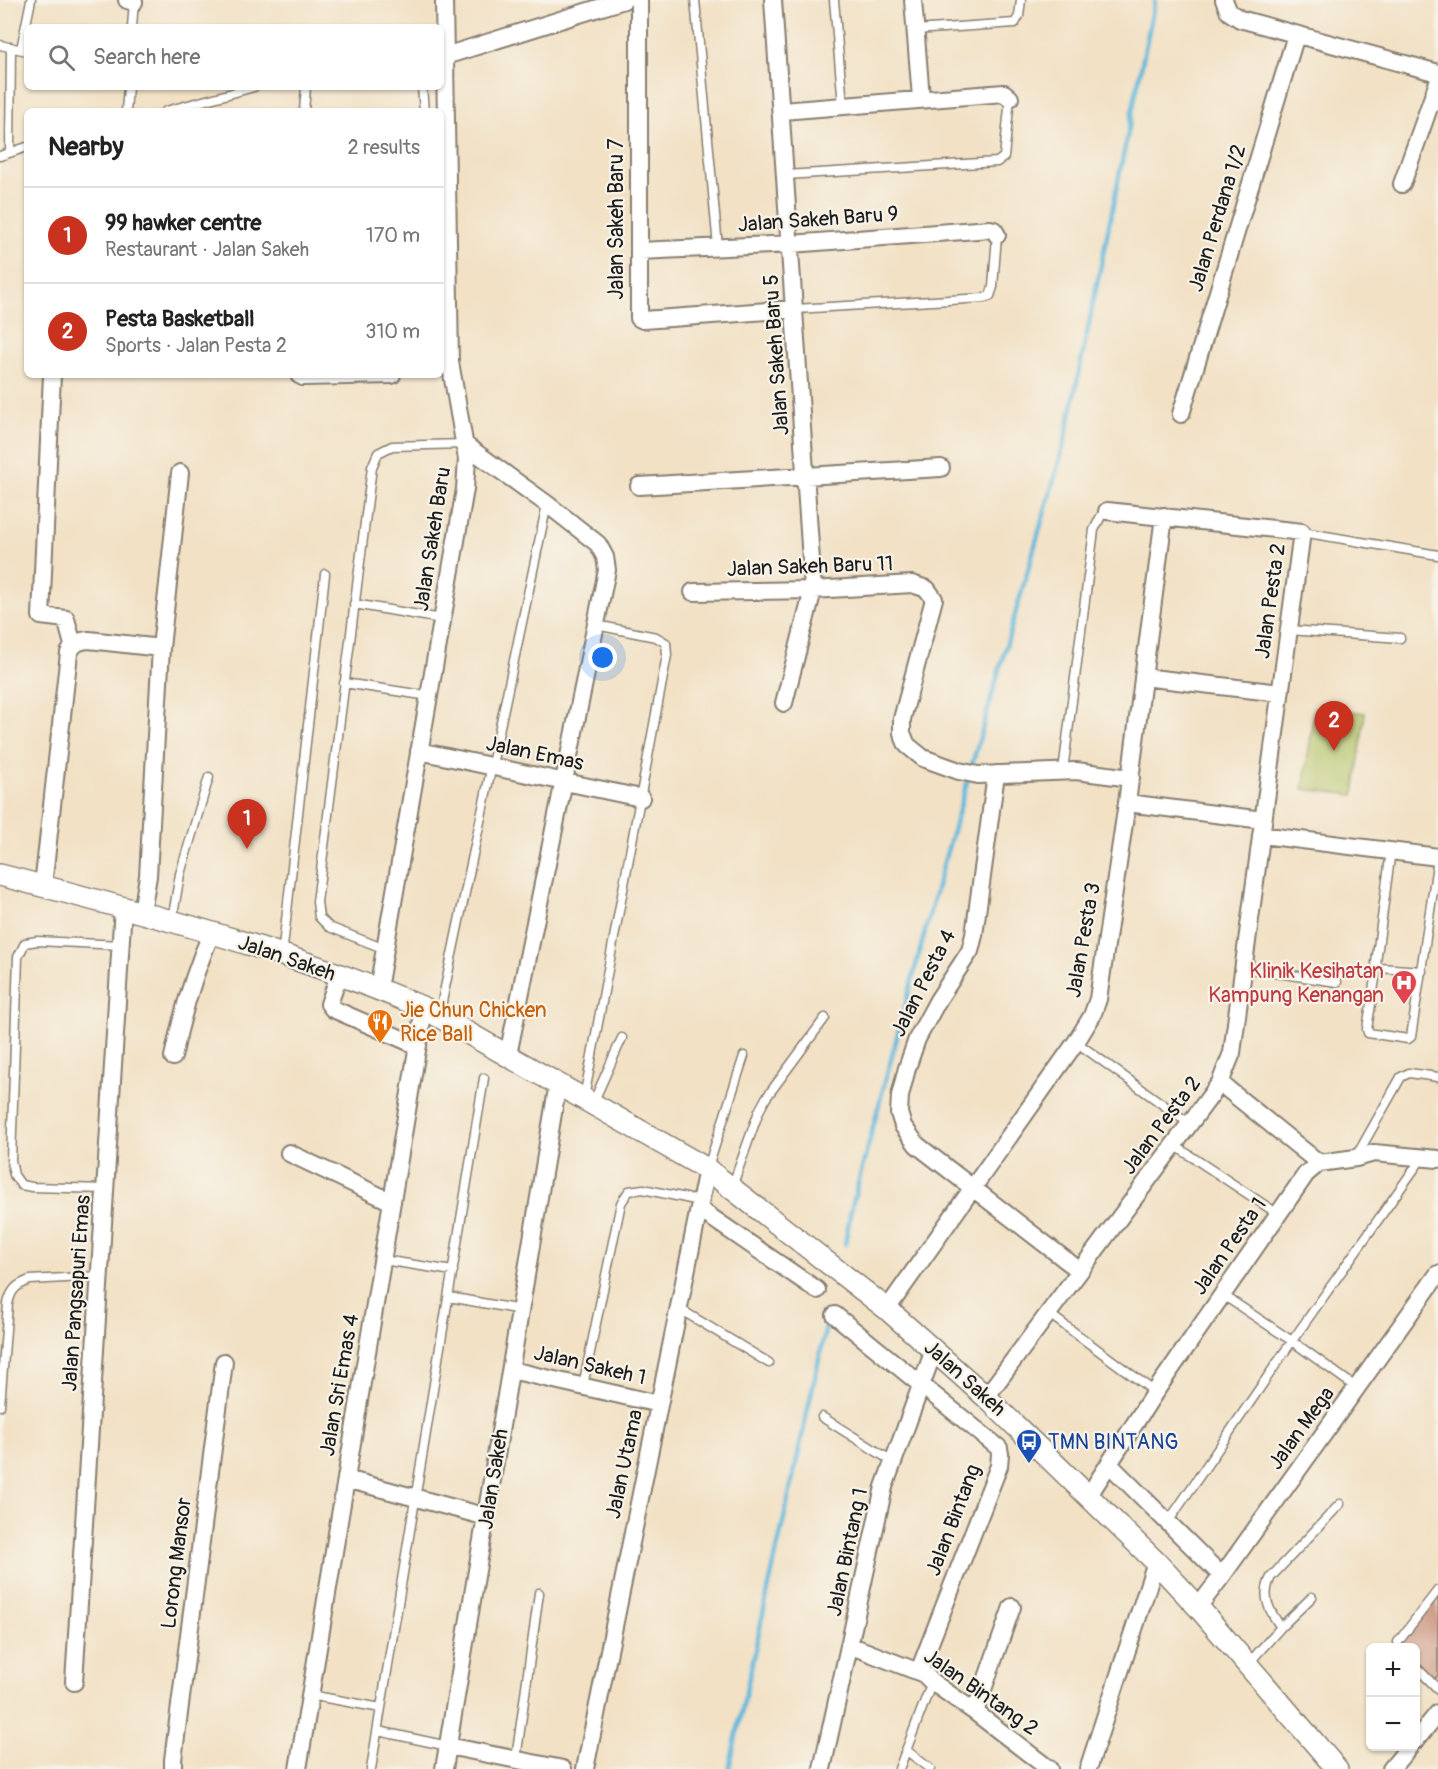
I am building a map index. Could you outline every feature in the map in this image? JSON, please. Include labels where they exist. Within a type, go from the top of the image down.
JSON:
[{"type":"street","name":"Jalan Sakeh Baru","points":[[443,24],[444,0]]},
{"type":"street","points":[[445,56],[624,0]]},
{"type":"street","name":"Jalan Sakeh Baru 7","points":[[639,0],[638,314],[643,320],[795,309]]},
{"type":"street","name":"Jalan Sakeh Baru 5","points":[[773,0],[813,590],[784,703]]},
{"type":"street","points":[[913,0],[921,98]]},
{"type":"street","points":[[1224,0],[1229,12],[1240,19],[1438,74]]},
{"type":"street","name":"Jalan Perdana 1/2","points":[[1181,414],[1296,34]]},
{"type":"street","name":"Jalan Sakeh Baru","points":[[378,988],[465,489],[467,459],[446,372],[444,44]]},
{"type":"street","points":[[1402,184],[1438,82]]},
{"type":"street","points":[[782,111],[1004,93],[1010,98]]},
{"type":"street","name":"Jalan Sakeh Baru 9","points":[[639,251],[791,244],[990,230],[994,230],[997,235]]},
{"type":"street","points":[[52,378],[41,616],[66,620],[73,645]]},
{"type":"street","points":[[464,444],[598,544],[605,557],[607,570],[508,1055]]},
{"type":"street","points":[[639,486],[941,468]]},
{"type":"street","name":"Jalan Pangsapuri Emas","points":[[74,1682],[120,945],[132,909],[148,876],[161,648],[180,473]]},
{"type":"street","name":"Jalan Pesta 2","points":[[986,1397],[1220,1083],[1232,1053],[1244,968],[1302,532],[1107,511]]},
{"type":"street","name":"Jalan Pesta 3","points":[[887,1309],[1076,1042],[1092,1016],[1098,999],[1131,778],[1164,516]]},
{"type":"street","name":"Jalan Sakeh Baru 11","points":[[693,592],[813,590],[912,584],[927,589],[934,599],[902,719],[902,733],[908,745],[924,758],[978,776],[996,774]]},
{"type":"street","points":[[43,886],[69,653],[73,645],[79,641],[89,640],[161,648]]},
{"type":"street","points":[[1143,677],[1280,693]]},
{"type":"street","name":"Jalan Emas","points":[[419,751],[641,798]]},
{"type":"street","points":[[996,774],[1076,771],[1131,778]]},
{"type":"street","name":"Jalan Pesta 4","points":[[996,774],[970,951],[938,1000],[917,1039],[903,1087],[899,1113],[903,1126],[917,1145],[1080,1271]]},
{"type":"street","points":[[1127,803],[1438,857]]},
{"type":"street","name":"Jalan Sakeh","points":[[0,875],[212,932],[378,988],[432,1013],[707,1169],[887,1309],[986,1397],[1089,1495],[1198,1607],[1337,1769]]},
{"type":"street","points":[[173,1057],[181,1017],[200,959],[212,932]]},
{"type":"street","points":[[339,975],[330,998],[329,1005],[333,1009],[418,1046]]},
{"type":"street","name":"Jalan Sri Emas 4","points":[[298,1769],[418,1046],[432,1013]]},
{"type":"street","name":"Jalan Sakeh","points":[[444,1769],[558,1083]]},
{"type":"street","points":[[1220,1083],[1319,1163],[1374,1153],[1430,1159]]},
{"type":"street","points":[[290,1153],[392,1202]]},
{"type":"street","name":"Jalan Pesta 1","points":[[1089,1495],[1155,1392],[1306,1174],[1319,1163]]},
{"type":"street","name":"Jalan Utama","points":[[585,1769],[707,1169]]},
{"type":"street","points":[[700,1205],[817,1290]]},
{"type":"street","name":"Jalan Mega","points":[[1198,1607],[1438,1274]]},
{"type":"street","name":"Jalan Bintang","points":[[835,1315],[995,1442],[999,1448],[999,1466],[919,1671]]},
{"type":"street","name":"Jalan Bintang 1","points":[[822,1769],[884,1487],[934,1350]]},
{"type":"street","name":"Lorong Mansor","points":[[173,1769],[225,1362]]},
{"type":"street","name":"Jalan Sakeh 1","points":[[511,1370],[659,1404]]},
{"type":"street","points":[[1109,1464],[1222,1576]]},
{"type":"street","points":[[346,1479],[487,1517]]},
{"type":"street","points":[[1088,1769],[1156,1562]]},
{"type":"street","points":[[975,1712],[1012,1607]]},
{"type":"street","name":"Jalan Bintang 2","points":[[849,1646],[919,1671],[1049,1769]]},
{"type":"street","points":[[1420,1735],[1438,1713]]},
{"type":"street","points":[[448,1746],[508,1762],[563,1769]]},
{"type":"street","points":[[1391,1769],[1406,1751]]},
{"type":"lane","points":[[28,24],[32,0]]},
{"type":"lane","points":[[695,0],[718,247]]},
{"type":"lane","points":[[834,0],[843,105]]},
{"type":"lane","points":[[915,30],[1015,23],[1019,16],[1021,0]]},
{"type":"lane","points":[[132,1],[132,24]]},
{"type":"lane","points":[[0,45],[24,50]]},
{"type":"lane","points":[[10,152],[11,47]]},
{"type":"lane","points":[[126,108],[128,90]]},
{"type":"lane","points":[[177,108],[243,90]]},
{"type":"lane","points":[[304,108],[306,90]]},
{"type":"lane","points":[[423,90],[424,108]]},
{"type":"lane","points":[[786,175],[997,162],[1004,157],[1010,98]]},
{"type":"lane","points":[[0,156],[24,148]]},
{"type":"lane","points":[[795,309],[990,296],[993,287],[997,235]]},
{"type":"lane","points":[[385,950],[329,927],[319,917],[317,902],[372,467],[378,453],[392,447],[464,444]]},
{"type":"lane","points":[[432,1013],[492,766],[547,504]]},
{"type":"lane","points":[[1063,771],[1094,530],[1101,516],[1107,511]]},
{"type":"lane","points":[[1302,532],[1438,555]]},
{"type":"lane","points":[[282,956],[325,574]]},
{"type":"lane","points":[[354,604],[442,619]]},
{"type":"lane","points":[[588,1101],[667,656],[666,643],[656,637],[596,625]]},
{"type":"lane","points":[[1289,630],[1400,638]]},
{"type":"lane","points":[[344,682],[429,696]]},
{"type":"lane","points":[[172,921],[180,874],[209,777]]},
{"type":"lane","points":[[1390,850],[1377,966],[1367,1029],[1368,1033],[1408,1039],[1413,1034],[1438,857]]},
{"type":"lane","points":[[106,1189],[32,1187],[21,1185],[14,1175],[11,1160],[18,957],[25,943],[37,941],[120,945]]},
{"type":"lane","points":[[1377,966],[1422,971]]},
{"type":"lane","points":[[1244,968],[1337,982]]},
{"type":"lane","points":[[732,1187],[766,1098],[825,1018]]},
{"type":"lane","points":[[588,1101],[622,1038]]},
{"type":"lane","points":[[1076,1042],[1190,1124]]},
{"type":"lane","points":[[707,1169],[744,1056]]},
{"type":"lane","points":[[1356,1158],[1401,1077],[1409,1073],[1438,1077]]},
{"type":"lane","points":[[371,1769],[484,1078]]},
{"type":"lane","points":[[1174,1145],[1278,1215]]},
{"type":"lane","points":[[1168,1522],[1292,1341],[1430,1159]]},
{"type":"lane","points":[[583,1386],[621,1203],[629,1191],[643,1189],[700,1205]]},
{"type":"lane","points":[[382,1260],[453,1272]]},
{"type":"lane","points":[[0,1406],[7,1314],[11,1293],[19,1284],[30,1280],[100,1276]]},
{"type":"lane","points":[[1223,1295],[1357,1388]]},
{"type":"lane","points":[[449,1298],[521,1310]]},
{"type":"lane","points":[[678,1308],[769,1363]]},
{"type":"lane","points":[[1048,1314],[1155,1392]]},
{"type":"lane","points":[[822,1417],[892,1461]]},
{"type":"lane","points":[[1281,1627],[1267,1604],[1266,1587],[1271,1577],[1341,1504]]},
{"type":"lane","points":[[1398,1643],[1438,1590]]},
{"type":"lane","points":[[508,1762],[539,1593]]},
{"type":"lane","points":[[1248,1665],[1281,1627],[1312,1597]]},
{"type":"lane","points":[[1420,1671],[1438,1689]]},
{"type":"lane","points":[[899,1769],[932,1682]]},
{"type":"lane","points":[[310,1695],[381,1708]]},
{"type":"lane","points":[[378,1731],[448,1746]]},
{"type":"lane","points":[[906,1750],[930,1769]]},
{"type":"green space","points":[[1315,708],[1365,713],[1354,795],[1303,789]]},
{"type":"building","points":[[1438,1594],[1438,1675],[1432,1682],[1420,1668],[1420,1643],[1401,1643]]},
{"type":"waterway","points":[[845,1244],[851,1210],[936,890],[1065,441],[1155,0]]},
{"type":"waterway","points":[[729,1769],[829,1313]]},
{"type":"place","name":"Pesta Basketball","points":[[1334,751]]},
{"type":"place","name":"99 hawker centre","points":[[247,849]]},
{"type":"place","name":"Klinik Kesihatan Kampung Kenangan","points":[[1404,1006]]},
{"type":"place","name":"Jie Chun Chicken Rice Ball","points":[[380,1045]]},
{"type":"place","name":"TMN BINTANG","points":[[1029,1465]]}]
